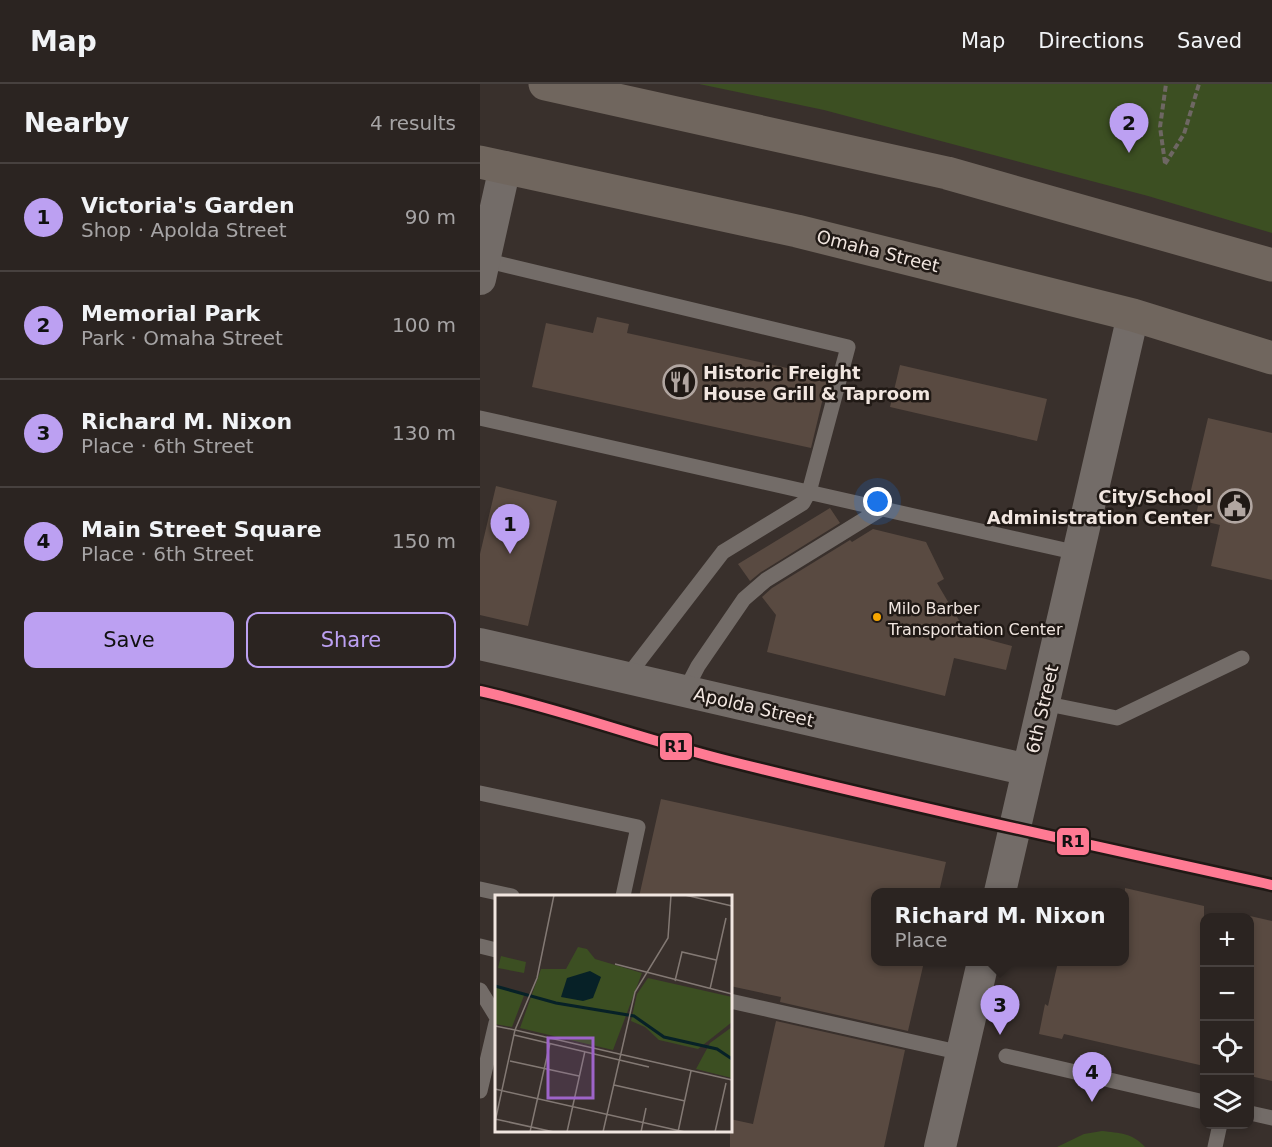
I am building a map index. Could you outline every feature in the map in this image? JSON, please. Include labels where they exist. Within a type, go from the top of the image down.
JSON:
[{"type":"main road","points":[[544,84],[948,173],[1272,265]]},
{"type":"main road","name":"Omaha Street","points":[[492,165],[797,231],[1133,315],[1272,358]]},
{"type":"street","points":[[482,269],[492,165]]},
{"type":"street","name":"6th Street","points":[[1000,888],[1133,315]]},
{"type":"street","name":"Apolda Street","points":[[480,644],[1028,770]]},
{"type":"street","points":[[940,1147],[982,966]]},
{"type":"lane","points":[[482,269],[848,347],[809,492],[803,503],[723,552],[626,678]]},
{"type":"lane","points":[[480,418],[1078,553]]},
{"type":"lane","points":[[685,691],[698,666],[744,599],[766,580],[881,509]]},
{"type":"lane","points":[[1043,704],[1117,718],[1242,658]]},
{"type":"lane","points":[[480,793],[638,828],[623,895]]},
{"type":"lane","points":[[480,889],[504,895]]},
{"type":"lane","points":[[480,946],[495,950]]},
{"type":"lane","points":[[480,990],[495,1014]]},
{"type":"lane","points":[[732,1001],[962,1053]]},
{"type":"lane","points":[[480,1091],[495,1027]]},
{"type":"lane","points":[[1006,1056],[1200,1101]]},
{"type":"lane","points":[[1254,1114],[1272,1118]]},
{"type":"lane","points":[[1215,1147],[1219,1129]]},
{"type":"path","points":[[1166,84],[1160,127],[1165,164],[1184,134],[1199,84]]},
{"type":"green space","points":[[699,84],[1272,84],[1272,233],[1148,196],[824,110]]},
{"type":"green space","points":[[1102,1131],[1131,1136],[1145,1147],[1057,1147],[1084,1134]]},
{"type":"building","name":"Historic Freight House Grill & Taproom","points":[[597,317],[629,324],[627,333],[828,377],[811,448],[532,387],[546,323],[593,333]]},
{"type":"building","points":[[900,365],[1047,399],[1037,441],[890,407]]},
{"type":"building","name":"City/School Administration Center","points":[[1208,418],[1272,433],[1272,580],[1211,566],[1220,525],[1195,519],[1201,493],[1191,490]]},
{"type":"building","points":[[496,486],[557,501],[528,626],[480,615],[480,554]]},
{"type":"building","points":[[830,508],[840,523],[750,581],[738,564]]},
{"type":"building","name":"Milo Barber Transportation Center","points":[[873,529],[926,542],[944,579],[937,583],[967,634],[1012,646],[1006,670],[954,658],[945,696],[767,652],[776,615],[762,597],[772,588],[850,540],[852,542]]},
{"type":"building","points":[[661,799],[946,862],[940,888],[871,888],[871,966],[923,966],[908,1031],[780,1002],[781,997],[732,986],[732,895],[639,895]]},
{"type":"building","points":[[1129,889],[1204,906],[1204,913],[1200,913],[1200,1065],[1064,1034],[1062,1039],[1039,1034],[1045,1004],[1048,1006],[1057,966],[1129,966]]},
{"type":"building","points":[[1254,917],[1272,921],[1272,1081],[1254,1077]]},
{"type":"building","points":[[776,1021],[905,1050],[884,1147],[730,1147],[732,1119],[753,1124]]},
{"type":"transit line","name":"R1","points":[[480,691],[543,707],[698,753],[797,778],[1272,885]]},
{"type":"place","name":"Memorial Park","points":[[1129,153]]},
{"type":"place","name":"Historic Freight House Grill & Taproom","points":[[680,382]]},
{"type":"place","name":"City/School Administration Center","points":[[1235,506]]},
{"type":"place","name":"Victoria's Garden","points":[[510,554]]},
{"type":"place","name":"Milo Barber Transportation Center","points":[[877,617]]},
{"type":"place","name":"Richard M. Nixon","points":[[1000,1035]]},
{"type":"place","name":"Main Street Square","points":[[1092,1102]]}]
